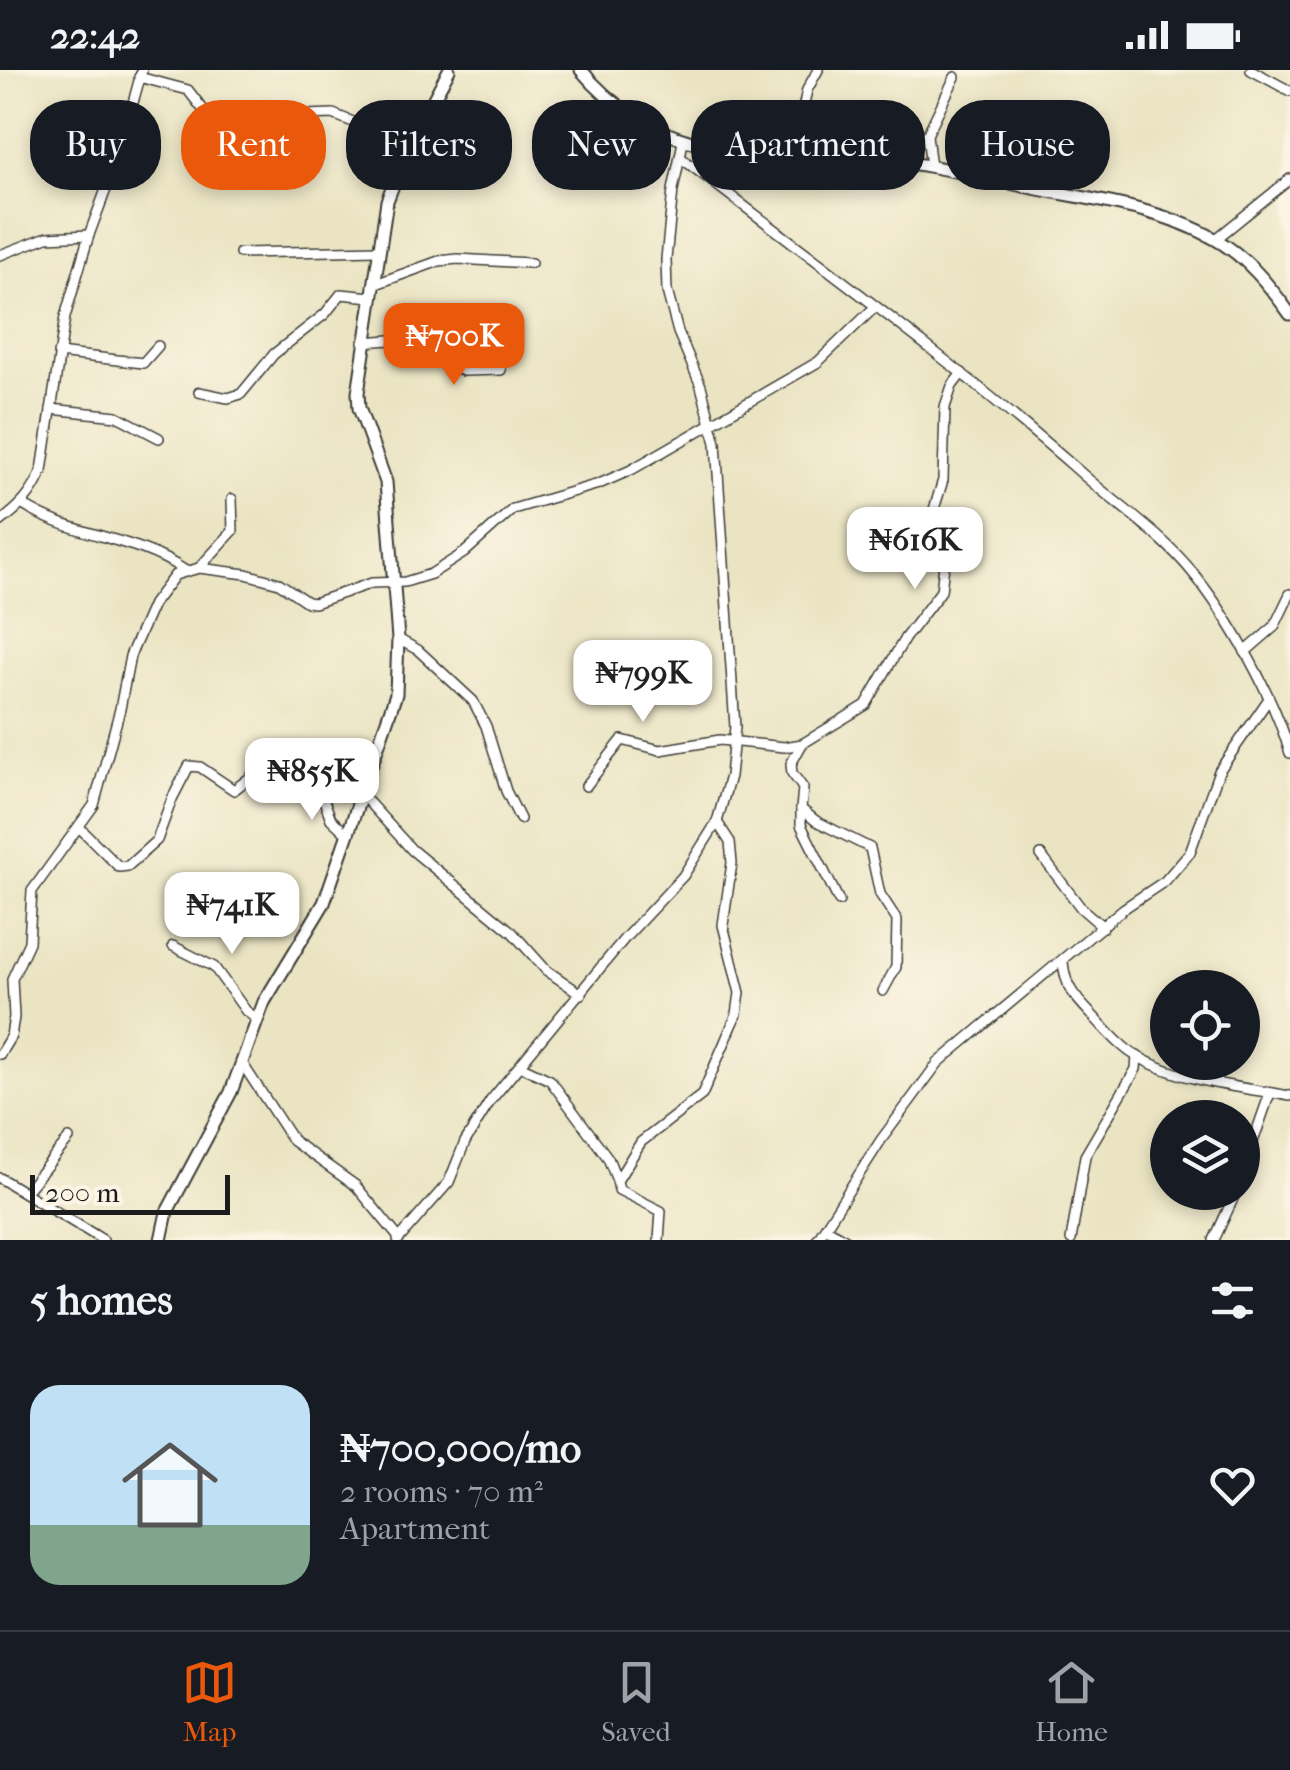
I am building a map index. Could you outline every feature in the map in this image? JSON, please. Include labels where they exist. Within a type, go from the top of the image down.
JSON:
[{"type":"main road","points":[[432,100],[449,70]]},
{"type":"main road","points":[[580,70],[629,113],[691,143]]},
{"type":"main road","points":[[925,166],[1172,221],[1216,239],[1255,270],[1290,314]]},
{"type":"main road","points":[[161,1240],[167,1212],[214,1127],[274,983],[318,917],[396,694],[398,639],[386,482],[359,408],[364,342],[392,190]]},
{"type":"street","points":[[804,100],[818,70]]},
{"type":"street","points":[[1251,70],[1290,91]]},
{"type":"street","points":[[0,522],[23,504],[42,471],[58,354],[72,289],[118,158],[140,74],[188,90],[205,112],[220,118],[333,114],[346,119]]},
{"type":"street","points":[[931,167],[927,135],[955,77]]},
{"type":"street","points":[[242,1062],[294,1142],[356,1186],[398,1239],[448,1182],[476,1122],[625,938],[682,876],[717,822],[736,743],[716,443],[701,386],[678,332],[667,291],[671,207],[683,142]]},
{"type":"street","points":[[680,157],[874,308],[922,339],[1174,550],[1216,602],[1285,733],[1290,752]]},
{"type":"street","points":[[1216,239],[1290,180]]},
{"type":"street","points":[[0,255],[47,237],[89,235]]},
{"type":"street","points":[[240,253],[378,250]]},
{"type":"street","points":[[199,392],[228,398],[241,394],[274,354],[325,314],[342,294],[372,291],[439,261],[531,263]]},
{"type":"street","points":[[0,1054],[14,1017],[10,986],[29,942],[32,891],[94,805],[130,656],[153,604],[175,575],[199,568],[246,574],[279,584],[314,603],[372,582],[431,574],[464,553],[514,509],[610,479],[818,362],[874,308]]},
{"type":"street","points":[[364,342],[438,331],[443,333],[458,368],[501,370]]},
{"type":"street","points":[[58,354],[143,363],[158,346]]},
{"type":"street","points":[[586,786],[622,740],[660,750],[701,741],[784,747],[802,744],[866,705],[905,638],[940,590],[944,565],[930,533],[931,519],[943,480],[945,407],[952,386],[962,373]]},
{"type":"street","points":[[52,409],[117,416],[160,438]]},
{"type":"street","points":[[199,568],[233,531],[232,500]]},
{"type":"street","points":[[23,504],[55,523],[112,538],[168,559],[184,570]]},
{"type":"street","points":[[1244,652],[1274,627],[1290,594]]},
{"type":"street","points":[[398,639],[418,650],[473,701],[520,819]]},
{"type":"street","points":[[818,1240],[881,1140],[938,1063],[1165,881],[1190,852],[1219,771],[1268,700]]},
{"type":"street","points":[[802,744],[790,764],[803,788],[801,825],[839,901]]},
{"type":"street","points":[[80,828],[119,867],[128,866],[156,840],[189,766],[200,768],[234,790],[285,750],[312,769],[332,819],[348,835]]},
{"type":"street","points":[[363,796],[412,850],[512,932],[546,970],[581,994]]},
{"type":"street","points":[[801,809],[844,836],[865,844],[874,856],[880,894],[898,928],[896,967],[882,991]]},
{"type":"street","points":[[616,1181],[641,1142],[702,1095],[737,1014],[740,994],[723,925],[732,863],[730,842],[717,822]]},
{"type":"street","points":[[1040,855],[1081,908],[1103,927]]},
{"type":"street","points":[[172,946],[214,966],[246,1011],[257,1019]]},
{"type":"street","points":[[1062,962],[1071,994],[1121,1044],[1150,1062]]},
{"type":"street","points":[[1071,1240],[1085,1156],[1136,1070],[1137,1056]]},
{"type":"street","points":[[1136,1070],[1150,1062]]},
{"type":"street","points":[[520,1066],[550,1080],[608,1158],[618,1190],[661,1211],[660,1240]]},
{"type":"street","points":[[1205,1080],[1290,1096]]},
{"type":"street","points":[[1260,1122],[1270,1093]]},
{"type":"street","points":[[25,1192],[69,1139]]},
{"type":"street","points":[[0,1178],[103,1240]]},
{"type":"street","points":[[1214,1240],[1228,1210]]},
{"type":"street","points":[[825,1228],[846,1240]]}]
